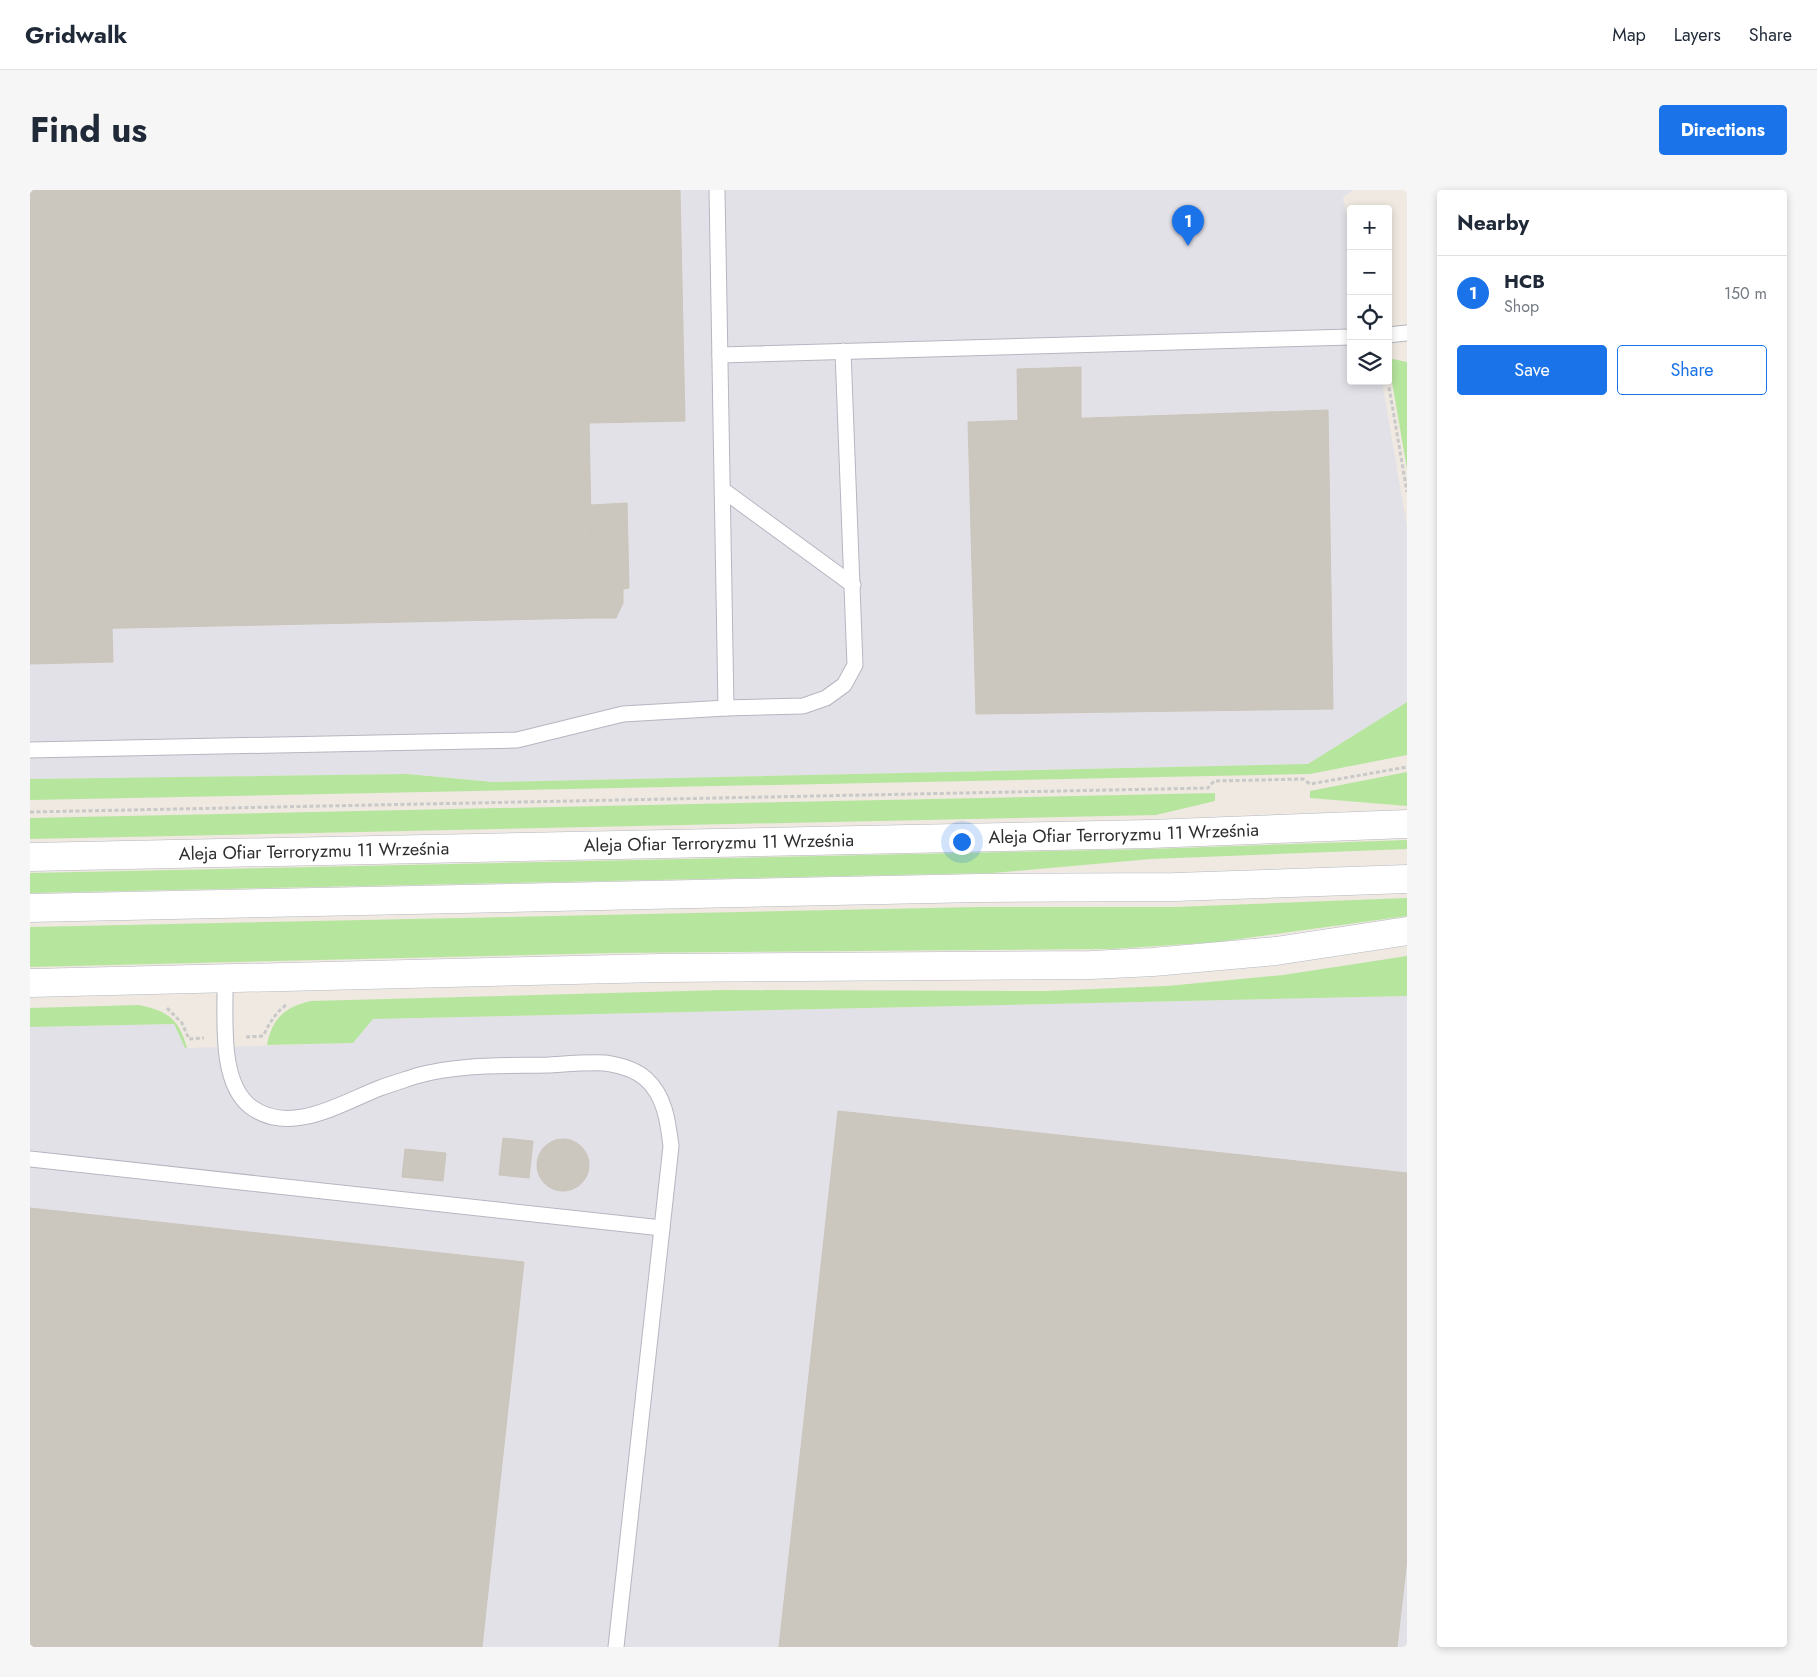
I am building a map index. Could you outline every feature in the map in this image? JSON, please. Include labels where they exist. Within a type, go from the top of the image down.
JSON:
[{"type":"street","name":"Aleja Ofiar Terroryzmu 11 Września","points":[[30,857],[1131,834],[1407,824]]},
{"type":"street","points":[[30,908],[980,888],[1175,887],[1407,879]]},
{"type":"street","points":[[30,983],[660,968],[1091,965],[1153,962],[1276,951],[1407,931]]},
{"type":"lane","points":[[716,190],[726,708]]},
{"type":"lane","points":[[1392,335],[1407,333]]},
{"type":"lane","points":[[720,355],[1347,338]]},
{"type":"lane","points":[[30,750],[518,740],[623,714],[802,706],[826,698],[844,685],[855,665],[843,351]]},
{"type":"lane","points":[[722,490],[853,584]]},
{"type":"lane","points":[[225,978],[228,1071],[234,1086],[242,1098],[251,1107],[267,1116],[285,1119],[330,1110],[380,1088],[418,1076],[465,1067],[604,1063],[628,1068],[646,1079],[660,1098],[668,1120],[671,1146],[616,1647]]},
{"type":"lane","points":[[30,1159],[662,1228]]},
{"type":"path","points":[[1389,385],[1407,492]]},
{"type":"path","points":[[30,812],[1208,788],[1214,781],[1303,779],[1310,784],[1407,767]]},
{"type":"shaded area","points":[[30,190],[1353,190],[1343,197],[1347,217],[1347,385],[1383,385],[1407,527],[1407,702],[1308,764],[493,782],[407,774],[30,779]]},
{"type":"shaded area","points":[[1407,996],[1407,1647],[30,1647],[30,1027],[174,1024],[185,1048],[353,1043],[373,1019]]},
{"type":"green space","points":[[1392,359],[1407,362],[1407,469],[1392,382]]},
{"type":"green space","points":[[1407,702],[1407,755],[1310,774],[30,800],[30,779],[407,774],[493,782],[1308,764]]},
{"type":"green space","points":[[1407,772],[1407,806],[1310,798],[1310,791]]},
{"type":"green space","points":[[1215,793],[1215,801],[1156,815],[30,839],[30,818]]},
{"type":"green space","points":[[1407,840],[1407,849],[1151,859],[993,873],[30,893],[30,873],[1150,849]]},
{"type":"green space","points":[[1407,898],[1407,916],[1218,942],[1112,949],[613,953],[30,967],[30,927],[979,907],[1176,907]]},
{"type":"green space","points":[[1407,956],[1407,996],[373,1019],[353,1043],[267,1045],[272,1028],[281,1015],[287,1010],[311,1001],[723,990],[1046,991],[1167,986],[1283,975]]},
{"type":"green space","points":[[139,1005],[158,1010],[171,1018],[180,1030],[187,1048],[185,1048],[174,1024],[30,1027],[30,1008]]},
{"type":"building","points":[[30,190],[680,190],[685,421],[589,423],[593,618],[30,630]]},
{"type":"building","points":[[1081,367],[1081,418],[1018,420],[1017,369]]},
{"type":"building","points":[[1328,410],[1333,709],[976,714],[968,422]]},
{"type":"building","points":[[627,503],[629,588],[623,589],[623,603],[616,618],[593,618],[591,505]]},
{"type":"building","points":[[112,628],[113,662],[30,664],[30,630]]},
{"type":"building","points":[[838,1111],[1407,1173],[1407,1559],[1397,1647],[779,1647]]},
{"type":"building","points":[[503,1138],[533,1141],[529,1178],[499,1175]]},
{"type":"building","points":[[563,1139],[573,1141],[581,1147],[587,1155],[589,1165],[587,1175],[581,1183],[573,1189],[563,1191],[553,1189],[545,1183],[539,1175],[537,1165],[539,1155],[545,1147],[553,1141]]},
{"type":"building","points":[[405,1149],[446,1153],[443,1181],[402,1177]]},
{"type":"building","points":[[30,1208],[524,1262],[482,1647],[30,1647]]},
{"type":"place","name":"HCB","points":[[1188,246]]}]
